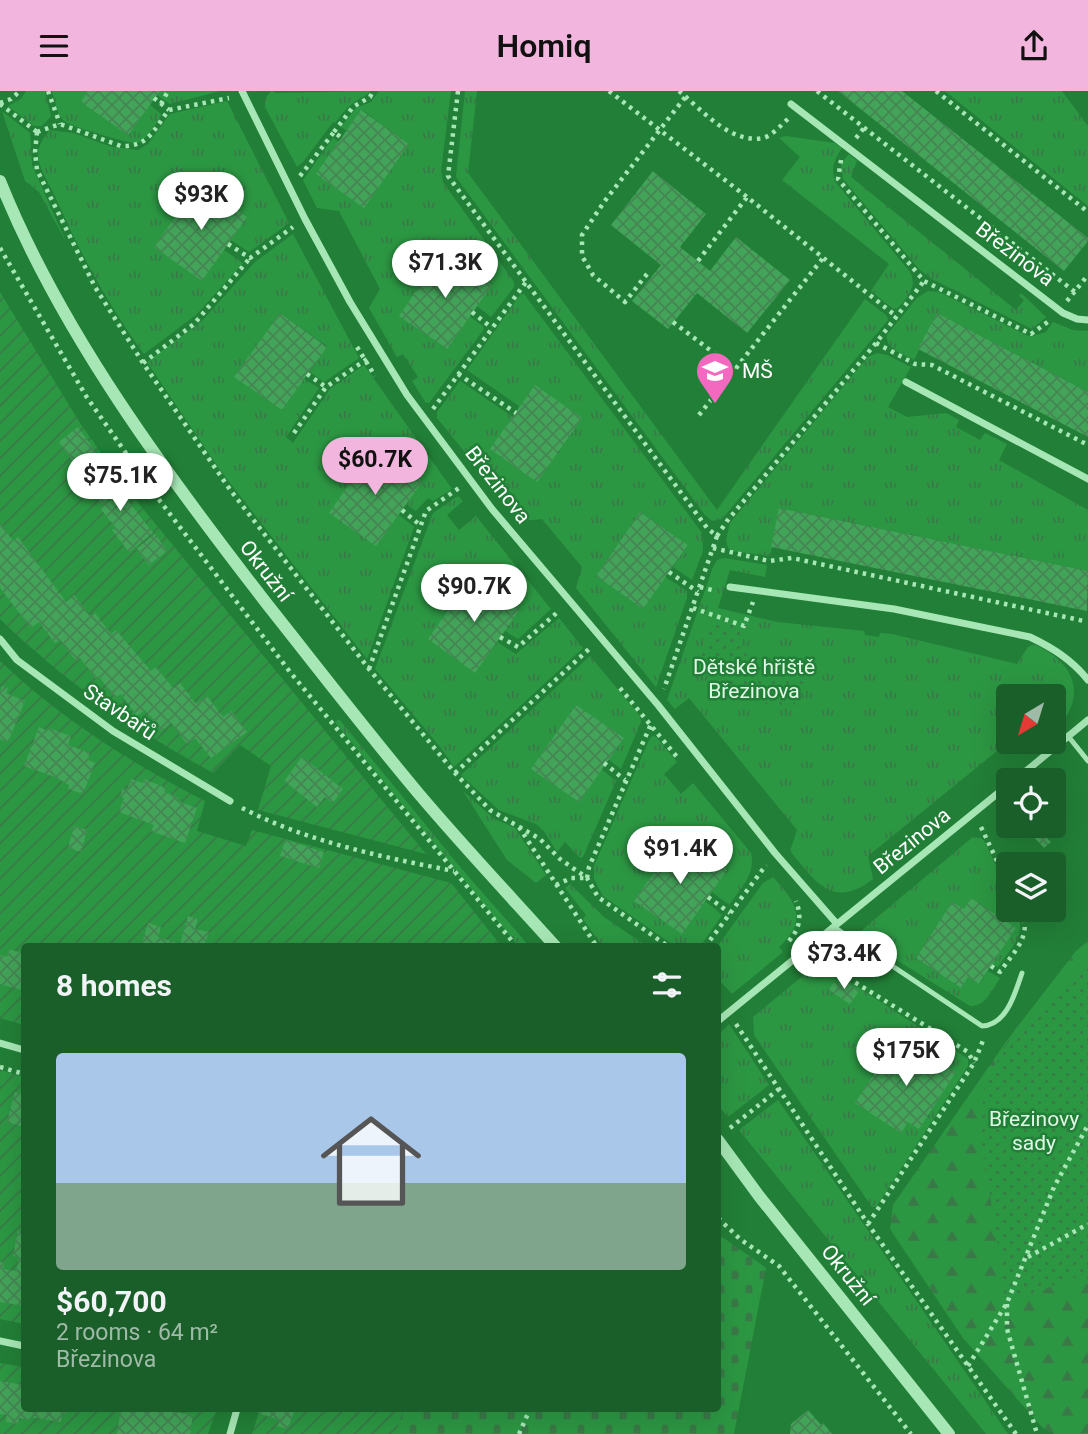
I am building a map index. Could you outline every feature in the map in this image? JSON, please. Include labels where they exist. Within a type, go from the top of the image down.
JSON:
[{"type":"street","name":"Březinova","points":[[244,92],[289,190],[350,302],[407,395],[492,509],[658,705],[836,926]]},
{"type":"street","name":"Březinova","points":[[791,104],[1063,313],[1088,320]]},
{"type":"street","name":"Okružní","points":[[0,181],[10,207],[56,296],[110,388],[208,527],[419,794],[552,943]]},
{"type":"street","points":[[906,382],[1088,479]]},
{"type":"street","points":[[730,587],[894,609],[1030,637],[1050,646],[1068,659],[1088,680]]},
{"type":"street","name":"Stavbařů","points":[[0,639],[18,660],[113,731],[230,801]]},
{"type":"street","points":[[1030,768],[1088,720]]},
{"type":"street","name":"Březinova","points":[[721,1019],[996,795]]},
{"type":"street","points":[[0,1044],[21,1049]]},
{"type":"street","name":"Okružní","points":[[721,1144],[759,1196],[949,1434]]},
{"type":"street","points":[[0,1341],[21,1345]]},
{"type":"street","points":[[230,1434],[236,1412]]},
{"type":"lane","points":[[1068,736],[1088,761]]},
{"type":"lane","points":[[836,926],[982,1026],[999,1020],[1008,1009],[1022,974]]},
{"type":"path","points":[[0,103],[11,99],[20,91]]},
{"type":"path","points":[[48,91],[60,124]]},
{"type":"path","points":[[161,103],[167,91]]},
{"type":"path","points":[[289,190],[354,107],[370,97],[373,91]]},
{"type":"path","points":[[458,91],[448,176],[708,528],[718,536]]},
{"type":"path","points":[[609,91],[896,316]]},
{"type":"path","points":[[679,91],[728,131],[744,138],[765,138],[818,91],[1075,292],[1088,275]]},
{"type":"path","points":[[936,91],[1088,212]]},
{"type":"path","points":[[647,274],[625,302],[593,275],[582,256],[582,235],[604,202],[686,96]]},
{"type":"path","points":[[154,98],[169,110]]},
{"type":"path","points":[[37,132],[60,124],[121,146],[132,147],[144,143],[169,110],[230,98]]},
{"type":"path","points":[[0,103],[37,132]]},
{"type":"path","points":[[864,128],[840,162],[838,179],[925,281],[1031,334],[1041,329],[1054,316]]},
{"type":"path","points":[[37,132],[37,170],[95,287],[143,363],[231,491],[369,669],[455,773],[490,810],[540,839],[560,859],[587,878],[598,897],[663,943]]},
{"type":"path","points":[[334,132],[342,138]]},
{"type":"path","points":[[698,261],[747,197]]},
{"type":"path","points":[[143,363],[194,324],[250,258],[294,226]]},
{"type":"path","points":[[228,244],[250,258]]},
{"type":"path","points":[[699,415],[823,258]]},
{"type":"path","points":[[587,878],[589,867],[658,705],[718,536],[768,470],[925,281]]},
{"type":"path","points":[[432,410],[526,282]]},
{"type":"path","points":[[472,312],[492,328]]},
{"type":"path","points":[[673,322],[735,369]]},
{"type":"path","points":[[876,343],[915,364],[932,365],[1088,445]]},
{"type":"path","points":[[294,433],[326,387],[364,360]]},
{"type":"path","points":[[307,374],[326,387]]},
{"type":"path","points":[[458,375],[516,413]]},
{"type":"path","points":[[369,669],[426,511],[458,488]]},
{"type":"path","points":[[402,510],[421,525]]},
{"type":"path","points":[[713,548],[769,561],[792,558],[1084,621]]},
{"type":"path","points":[[669,572],[698,592]]},
{"type":"path","points":[[693,608],[744,626],[757,592]]},
{"type":"path","points":[[500,637],[518,647],[559,611]]},
{"type":"path","points":[[455,773],[590,649]]},
{"type":"path","points":[[604,763],[625,780]]},
{"type":"path","points":[[230,801],[263,818],[351,849],[455,871],[514,943]]},
{"type":"path","points":[[980,826],[996,859]]},
{"type":"path","points":[[518,827],[594,943]]},
{"type":"path","points":[[708,943],[766,864],[773,872]]},
{"type":"path","points":[[556,885],[571,878],[587,878]]},
{"type":"path","points":[[794,895],[799,910],[799,924],[784,946],[803,970],[817,964],[827,965],[968,1052],[974,1063]]},
{"type":"path","points":[[708,897],[730,913]]},
{"type":"path","points":[[991,967],[1000,972],[1025,934],[1026,922]]},
{"type":"path","points":[[728,1013],[868,1224],[1016,1434]]},
{"type":"path","points":[[868,1224],[974,1063],[989,1025]]},
{"type":"path","points":[[0,1067],[21,1073]]},
{"type":"path","points":[[728,1130],[779,1089]]},
{"type":"path","points":[[968,1366],[1007,1303],[1054,1187],[1088,1125]]},
{"type":"path","points":[[721,1221],[779,1266],[911,1434]]},
{"type":"path","points":[[1027,1257],[1088,1224]]},
{"type":"path","points":[[1007,1303],[1007,1329],[1037,1434]]},
{"type":"path","points":[[519,1434],[529,1412]]},
{"type":"green space","points":[[26,91],[45,91],[51,116],[42,126],[34,126],[8,106],[21,99]]},
{"type":"green space","points":[[52,91],[220,91],[170,104],[157,95],[150,105],[162,115],[148,135],[137,143],[123,141],[64,121]]},
{"type":"green space","points":[[271,91],[370,91],[333,122],[297,167],[265,107],[265,99]]},
{"type":"green space","points":[[379,91],[451,91],[441,171],[443,182],[514,282],[514,287],[491,317],[477,306],[492,284],[444,252],[400,316],[446,349],[469,316],[484,329],[429,403],[426,403],[412,381],[418,377],[403,354],[397,357],[369,308],[380,289],[339,211],[317,208],[303,180],[333,138],[339,142],[364,207],[409,144],[362,110],[347,131],[341,127],[356,108],[371,102]]},
{"type":"green space","points":[[465,91],[477,91],[468,173],[717,510],[865,299],[887,316],[888,320],[722,519],[712,521],[705,515],[456,177]]},
{"type":"green space","points":[[945,91],[1062,91],[1088,126],[1088,206]]},
{"type":"green space","points":[[227,101],[289,223],[249,252],[231,240],[224,250],[243,263],[196,315],[144,354],[94,276],[73,235],[41,169],[39,147],[50,130],[73,133],[112,147],[138,150],[148,144],[170,114]]},
{"type":"green space","points":[[2,111],[30,133],[32,165],[66,242],[39,192],[25,181]]},
{"type":"green space","points":[[785,136],[835,143],[842,148],[834,165],[836,183],[910,272],[912,288],[897,309],[893,309],[871,291],[889,264],[782,180],[800,157],[779,138]]},
{"type":"green space","points":[[849,154],[857,161],[851,177],[1016,310],[1024,300],[1019,296],[1021,293],[1046,317],[1032,329],[932,279],[920,270],[843,179],[841,164]]},
{"type":"green space","points":[[293,234],[359,358],[324,382],[310,372],[327,346],[280,313],[235,377],[282,410],[304,379],[319,388],[286,437],[293,443],[330,389],[364,365],[452,489],[433,501],[428,498],[416,511],[406,504],[399,515],[414,527],[367,659],[220,470],[147,362],[202,321],[255,262]]},
{"type":"green space","points":[[928,291],[939,292],[1030,337],[1046,332],[1053,322],[1073,330],[1088,331],[1088,392],[937,313],[914,360],[896,350],[889,344],[887,335],[917,298]]},
{"type":"green space","points":[[0,292],[80,423],[126,488],[426,854],[258,810],[271,766],[240,745],[213,773],[156,740],[101,703],[49,663],[0,619]]},
{"type":"green space","points":[[524,294],[702,533],[703,551],[692,580],[673,567],[688,545],[640,512],[596,576],[643,609],[665,577],[687,591],[687,598],[656,687],[576,588],[582,567],[542,519],[521,521],[437,418],[437,412],[460,381],[513,417],[519,406],[467,370],[520,295]]},
{"type":"green space","points":[[877,353],[911,367],[888,407],[907,417],[946,413],[959,420],[956,427],[980,440],[985,433],[1007,444],[999,460],[1088,510],[1088,571],[780,508],[770,556],[732,551],[728,548],[726,540],[730,523],[868,357]]},
{"type":"green space","points":[[458,496],[463,501],[447,515],[459,530],[476,516],[551,609],[518,639],[505,631],[497,642],[516,654],[559,618],[583,648],[454,767],[375,669],[433,513]]},
{"type":"green space","points":[[724,558],[767,565],[765,577],[730,570],[718,608],[777,622],[864,631],[865,635],[879,637],[880,633],[892,634],[1017,664],[1028,647],[1034,644],[1049,652],[1068,671],[1073,682],[1071,706],[1066,717],[1066,684],[996,684],[996,752],[868,856],[873,879],[846,892],[826,888],[808,873],[790,851],[797,830],[689,698],[675,709],[667,700],[717,560]]},
{"type":"green space","name":"Dětské hřiště Březinova","points":[[699,608],[742,624],[746,615],[751,617],[739,651],[780,666],[778,672],[804,681],[793,709],[768,700],[766,706],[725,691],[730,675],[697,663],[713,619],[698,613]]},
{"type":"green space","points":[[590,656],[640,716],[641,722],[621,769],[608,759],[601,769],[616,781],[583,857],[580,858],[565,842],[557,852],[544,831],[536,824],[499,810],[461,775]]},
{"type":"green space","points":[[0,661],[47,702],[98,739],[205,801],[197,831],[246,846],[252,830],[451,883],[499,943],[21,943],[21,1024],[0,1018]]},
{"type":"green space","points":[[339,719],[527,943],[516,943],[335,722]]},
{"type":"green space","points":[[656,737],[677,762],[664,774],[681,794],[693,783],[751,853],[749,874],[729,905],[712,892],[705,901],[722,915],[703,943],[670,943],[603,896],[594,879],[594,866],[650,738]]},
{"type":"green space","points":[[463,791],[493,818],[515,828],[546,875],[536,883],[507,860]]},
{"type":"green space","points":[[973,837],[981,838],[985,842],[996,866],[996,915],[971,898],[964,909],[952,902],[916,958],[961,988],[968,977],[980,984],[988,971],[1000,978],[980,1004],[970,1006],[871,944],[862,930]]},
{"type":"green space","points":[[773,877],[788,895],[796,911],[794,928],[779,947],[783,952],[732,994],[721,982],[720,943],[763,883]]},
{"type":"green space","points":[[570,884],[604,917],[642,943],[600,943],[583,919],[586,915],[565,888]]},
{"type":"green space","points":[[1007,922],[1019,922],[1019,934],[998,967],[992,964],[1016,928]]},
{"type":"green space","points":[[1088,941],[1088,1434],[1054,1434],[1043,1428],[963,1338],[890,1229],[893,1205],[1008,1039],[1076,951]]},
{"type":"green space","name":"Březinovy sady","points":[[1088,966],[1088,1284],[1073,1277],[1026,1297],[1005,1292],[980,1130],[985,1082],[1010,1039],[1051,995]]},
{"type":"green space","points":[[819,967],[833,971],[968,1059],[968,1066],[876,1207],[872,1207],[754,1035],[753,1017],[805,974]]},
{"type":"green space","points":[[729,1024],[769,1085],[728,1117],[721,1109],[721,1032]]},
{"type":"green space","points":[[0,1070],[21,1076],[21,1323],[0,1319]]},
{"type":"green space","points":[[778,1100],[1008,1434],[986,1434],[739,1130]]},
{"type":"green space","points":[[721,1236],[766,1268],[734,1434],[395,1434],[403,1412],[721,1412]]},
{"type":"green space","points":[[0,1363],[21,1366],[21,1412],[216,1412],[208,1434],[0,1434]]},
{"type":"green space","points":[[259,1412],[403,1412],[395,1434],[252,1434]]},
{"type":"building","points":[[88,91],[160,91],[128,135],[81,102]]},
{"type":"building","points":[[838,91],[902,91],[1088,238],[1088,241],[1064,271]]},
{"type":"building","points":[[361,110],[409,144],[364,208],[316,174]]},
{"type":"building","points":[[653,171],[706,214],[680,247],[710,271],[736,237],[790,280],[747,333],[697,293],[668,329],[632,301],[661,265],[611,225]]},
{"type":"building","points":[[199,183],[247,217],[202,281],[154,247]]},
{"type":"building","points":[[444,251],[492,285],[447,349],[399,316]]},
{"type":"building","points":[[280,313],[327,347],[282,410],[234,377]]},
{"type":"building","points":[[937,313],[1088,392],[1088,437],[918,349]]},
{"type":"building","points":[[535,385],[582,418],[537,482],[490,449]]},
{"type":"building","points":[[78,427],[107,468],[88,482],[59,442]]},
{"type":"building","points":[[374,449],[422,482],[376,546],[329,513]]},
{"type":"building","points":[[105,471],[153,533],[129,552],[112,530],[116,528],[100,508],[119,493],[102,504],[87,485]]},
{"type":"building","points":[[779,508],[1088,571],[1087,611],[771,547]]},
{"type":"building","points":[[640,512],[688,545],[643,609],[596,576]]},
{"type":"building","points":[[0,523],[13,541],[18,537],[66,602],[74,595],[90,616],[95,613],[111,634],[116,630],[151,671],[156,667],[173,688],[180,683],[196,704],[207,696],[223,717],[231,711],[247,732],[211,758],[195,738],[187,744],[171,723],[161,731],[145,710],[137,716],[121,694],[115,698],[80,658],[76,661],[60,640],[55,643],[39,622],[31,628],[0,588]]},
{"type":"building","points":[[155,534],[167,551],[149,565],[136,549]]},
{"type":"building","points":[[473,575],[520,609],[475,673],[428,639]]},
{"type":"building","points":[[2,686],[8,688],[6,693],[25,701],[8,742],[0,739]]},
{"type":"building","points":[[576,705],[624,738],[579,802],[531,769]]},
{"type":"building","points":[[39,727],[71,736],[68,745],[90,753],[88,760],[95,763],[83,794],[68,789],[69,785],[55,777],[24,766]]},
{"type":"building","points":[[302,757],[343,789],[333,803],[325,797],[317,807],[284,781]]},
{"type":"building","points":[[131,779],[143,783],[144,779],[166,788],[164,792],[178,797],[177,801],[197,808],[185,843],[151,831],[154,825],[119,812],[124,798],[120,796],[123,788],[127,790]]},
{"type":"building","points":[[74,826],[87,830],[81,852],[68,848]]},
{"type":"building","points":[[679,837],[727,870],[682,934],[634,901]]},
{"type":"building","points":[[1035,838],[1047,838],[1051,842],[1044,848]]},
{"type":"building","points":[[285,840],[324,852],[319,868],[280,856]]},
{"type":"building","points":[[971,898],[996,915],[996,922],[1007,922],[1016,928],[979,984],[968,977],[961,988],[916,958],[952,902],[964,909]]},
{"type":"building","points":[[188,916],[198,919],[195,929],[209,932],[205,943],[180,943]]},
{"type":"building","points":[[148,923],[161,927],[158,937],[177,943],[142,943]]},
{"type":"building","points":[[9,949],[21,953],[21,990],[0,984],[0,957],[7,957]]},
{"type":"building","points":[[842,979],[859,991],[850,1004],[829,990],[834,982],[838,985]]},
{"type":"building","points":[[910,1043],[956,1072],[919,1129],[908,1122],[901,1133],[855,1103],[892,1047],[903,1054]]},
{"type":"building","points":[[15,1092],[21,1094],[21,1126],[7,1122]]},
{"type":"building","points":[[18,1230],[21,1231],[21,1306],[0,1302],[0,1262],[4,1263],[3,1269],[16,1271],[19,1257],[13,1256]]},
{"type":"building","points":[[0,1381],[21,1384],[21,1412],[66,1412],[62,1414],[61,1422],[30,1417],[30,1420],[19,1418],[18,1424],[6,1422],[7,1415],[0,1414]]},
{"type":"building","points":[[808,1410],[832,1434],[790,1434],[791,1424]]},
{"type":"building","points":[[121,1412],[176,1412],[193,1415],[190,1434],[117,1434]]},
{"type":"building","points":[[294,1412],[288,1429],[277,1426],[279,1420],[258,1413]]},
{"type":"place","name":"MŠ","points":[[715,405]]}]
